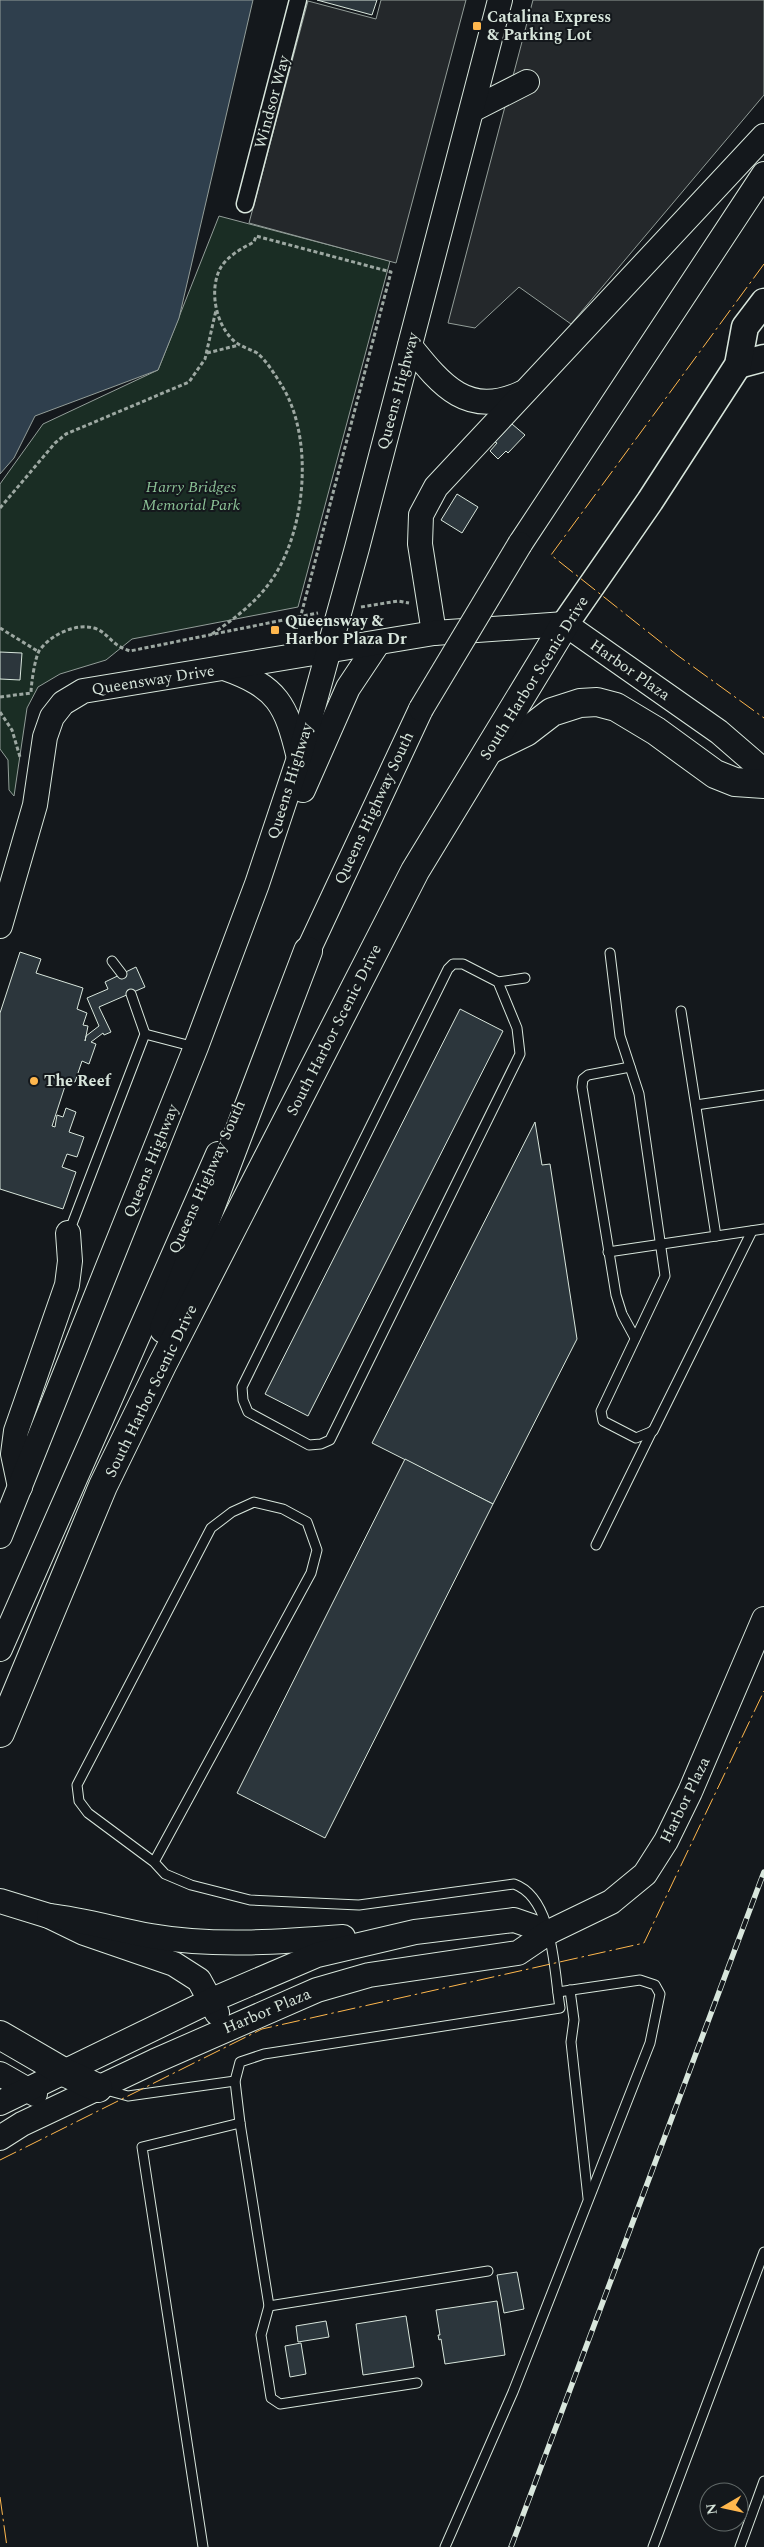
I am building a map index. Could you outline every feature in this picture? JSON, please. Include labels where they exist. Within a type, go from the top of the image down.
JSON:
[{"type":"highway","name":"South Harbor Scenic Drive","points":[[0,1733],[61,1582],[103,1486],[162,1365],[415,871],[565,624]]},
{"type":"highway","points":[[489,750],[526,732],[552,712],[580,703],[597,702],[616,707],[656,731],[715,774],[735,782],[764,784]]},
{"type":"highway","points":[[103,1486],[308,951]]},
{"type":"highway","points":[[0,2035],[62,2071],[98,2088]]},
{"type":"main road","name":"Queens Highway","points":[[0,1536],[196,1047],[258,884],[300,758],[500,0]]},
{"type":"main road","points":[[472,110],[527,82]]},
{"type":"main road","points":[[434,633],[420,544],[421,515],[436,487],[764,136]]},
{"type":"main road","name":"Queens Highway South","points":[[0,1648],[308,951],[421,709],[520,544],[764,174]]},
{"type":"main road","name":"South Harbor Scenic Drive","points":[[565,624],[650,501],[738,365],[745,327],[764,302]]},
{"type":"main road","points":[[410,346],[435,376],[450,390],[476,402],[503,402],[524,392]]},
{"type":"main road","points":[[738,365],[764,358]]},
{"type":"main road","points":[[329,651],[434,633],[565,624]]},
{"type":"main road","name":"Harbor Plaza","points":[[565,624],[719,732],[764,771]]},
{"type":"main road","points":[[225,970],[348,688],[378,643]]},
{"type":"main road","name":"Queensway Drive","points":[[0,926],[35,805],[45,737],[52,716],[63,703],[83,691],[329,651]]},
{"type":"main road","points":[[224,668],[245,676],[274,694],[293,732],[300,758]]},
{"type":"main road","points":[[20,1487],[13,1454],[16,1431],[67,1285],[70,1261],[68,1233]]},
{"type":"main road","name":"Harbor Plaza","points":[[0,2138],[22,2124],[224,2029],[317,1990],[368,1975],[518,1952],[549,1932],[611,1902],[645,1874],[666,1841],[690,1792],[764,1619]]},
{"type":"main road","points":[[0,1902],[47,1915],[82,1920],[151,1936],[222,1943],[278,1942],[415,1932]]},
{"type":"main road","points":[[47,1915],[84,1933],[174,1964],[199,1980],[212,2000],[224,2029]]},
{"type":"main road","name":"Harbor Plaza","points":[[0,2103],[62,2071],[212,2000],[317,1955],[415,1932],[514,1920],[549,1932]]},
{"type":"main road","points":[[0,2074],[24,2090],[61,2106]]},
{"type":"street","name":"Windsor Way","points":[[245,204],[298,0]]},
{"type":"lane","points":[[610,953],[620,1036],[639,1094],[665,1276],[601,1412],[603,1421],[636,1438],[652,1431]]},
{"type":"lane","points":[[112,961],[122,974]]},
{"type":"lane","points":[[498,982],[517,1028],[520,1054],[330,1440],[320,1444],[309,1445],[248,1412],[243,1400],[242,1387],[448,969],[453,964],[463,964],[498,982],[525,978]]},
{"type":"lane","points":[[68,1233],[145,1034],[131,994]]},
{"type":"lane","points":[[681,1011],[716,1236]]},
{"type":"lane","points":[[145,1034],[196,1047]]},
{"type":"lane","points":[[630,1067],[588,1075],[583,1079],[582,1087],[616,1295],[622,1314],[635,1338]]},
{"type":"lane","points":[[696,1105],[764,1095]]},
{"type":"lane","points":[[608,1252],[764,1229]]},
{"type":"lane","points":[[596,1545],[752,1231]]},
{"type":"lane","points":[[154,1862],[311,1573],[316,1550],[307,1522],[283,1509],[254,1502],[232,1512],[211,1528],[77,1785],[79,1801],[88,1813],[154,1862],[165,1874],[191,1885],[250,1900],[359,1905],[514,1884],[526,1888],[538,1903],[549,1932],[560,2008],[264,2054],[240,2062],[235,2081],[240,2123],[270,2306],[261,2336],[271,2398],[280,2404],[417,2383]]},
{"type":"lane","points":[[445,2547],[513,2392],[650,2043],[660,1994],[655,1985],[640,1980],[558,1992]]},
{"type":"lane","points":[[570,1990],[574,2020],[571,2042],[588,2200]]},
{"type":"lane","points":[[98,2088],[128,2096],[235,2081]]},
{"type":"lane","points":[[203,2547],[142,2147],[240,2123]]},
{"type":"lane","points":[[653,2547],[764,2252]]},
{"type":"lane","points":[[270,2306],[488,2271]]},
{"type":"lane","points":[[740,2547],[764,2481]]},
{"type":"path","points":[[0,508],[54,443],[66,434],[189,382],[206,353],[216,310],[215,287],[221,267],[238,251],[254,242],[256,236],[391,272],[301,616],[130,651],[116,644],[107,635],[85,626],[73,628],[55,637],[39,652],[31,693],[0,697]]},
{"type":"path","points":[[209,636],[252,602],[273,578],[297,517],[303,463],[301,444],[292,408],[283,387],[258,354],[230,338],[216,310]]},
{"type":"path","points":[[206,353],[239,344]]},
{"type":"path","points":[[353,608],[398,601],[414,604]]},
{"type":"path","points":[[0,630],[39,652]]},
{"type":"path","points":[[0,712],[12,730],[21,763]]},
{"type":"green space","name":"Harry Bridges Memorial Park","points":[[219,216],[390,261],[298,607],[132,639],[106,660],[60,674],[38,687],[27,708],[14,796],[9,790],[8,760],[0,749],[0,484],[43,424],[158,370]]},
{"type":"shaded area","points":[[381,0],[466,0],[396,263],[249,223],[308,1],[376,19]]},
{"type":"shaded area","points":[[533,0],[764,0],[764,95],[571,324],[519,287],[475,328],[448,323]]},
{"type":"water","points":[[0,0],[253,0],[179,318],[158,370],[35,416],[14,458],[0,474]]},
{"type":"building","points":[[317,0],[377,0],[372,15]]},
{"type":"building","points":[[512,424],[525,435],[508,453],[506,451],[498,459],[490,451],[497,443],[495,442]]},
{"type":"building","points":[[457,494],[478,507],[462,533],[441,520]]},
{"type":"building","points":[[0,652],[22,653],[20,680],[0,679]]},
{"type":"building","name":"The Reef","points":[[20,952],[41,959],[36,973],[83,988],[77,1009],[87,1013],[83,1025],[88,1026],[86,1036],[99,1026],[87,998],[108,989],[105,982],[136,967],[145,987],[99,1007],[111,1032],[104,1035],[103,1033],[91,1042],[96,1044],[89,1064],[82,1061],[75,1082],[67,1080],[52,1126],[55,1127],[57,1115],[63,1117],[66,1108],[76,1112],[69,1132],[84,1137],[77,1157],[67,1154],[62,1167],[76,1172],[63,1209],[0,1189],[0,1013]]},
{"type":"building","points":[[460,1009],[503,1031],[308,1416],[265,1394]]},
{"type":"building","points":[[535,1122],[542,1165],[550,1164],[577,1339],[493,1504],[372,1443]]},
{"type":"building","points":[[405,1459],[493,1504],[325,1838],[237,1793]]},
{"type":"building","points":[[517,2272],[524,2309],[504,2313],[497,2275]]},
{"type":"building","points":[[497,2301],[505,2355],[445,2364],[441,2339],[439,2340],[438,2335],[440,2335],[436,2310]]},
{"type":"building","points":[[406,2316],[414,2367],[363,2375],[356,2324]]},
{"type":"building","points":[[326,2321],[329,2337],[298,2342],[296,2326]]},
{"type":"building","points":[[301,2343],[306,2374],[290,2377],[285,2346]]},
{"type":"railway","points":[[511,2547],[764,1872]]},
{"type":"power","points":[[764,264],[551,555],[677,655],[764,718]]},
{"type":"power","points":[[0,2160],[262,2029],[644,1943],[764,1691]]},
{"type":"power","points":[[0,2497],[7,2547]]},
{"type":"place","name":"Catalina Express & Parking Lot","points":[[477,26]]},
{"type":"place","name":"Queensway & Harbor Plaza Dr","points":[[275,630]]},
{"type":"place","name":"The Reef","points":[[34,1081]]}]
